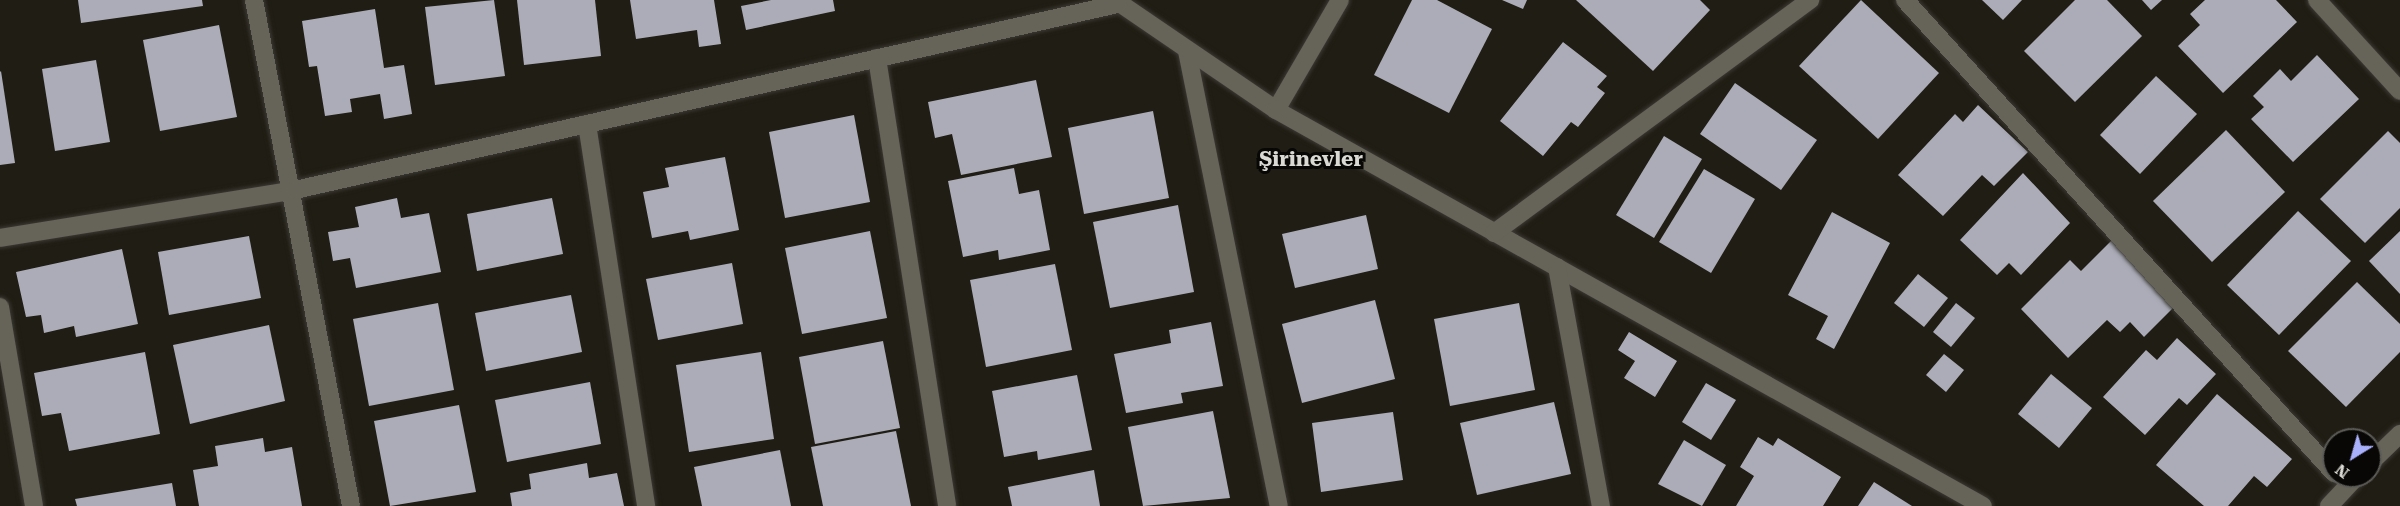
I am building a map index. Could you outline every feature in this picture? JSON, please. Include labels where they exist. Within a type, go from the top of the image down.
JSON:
[{"type":"street","points":[[254,0],[295,190],[351,506]]},
{"type":"street","points":[[1276,110],[1340,0]]},
{"type":"street","points":[[1494,233],[1810,0]]},
{"type":"street","points":[[1905,0],[2322,454]]},
{"type":"street","points":[[2317,0],[2400,91]]},
{"type":"street","points":[[0,238],[295,190],[1116,2],[1276,110],[1983,506]]},
{"type":"street","points":[[1187,51],[1279,506]]},
{"type":"street","points":[[877,58],[947,506]]},
{"type":"street","points":[[587,124],[646,506]]},
{"type":"street","points":[[1557,267],[1601,506]]},
{"type":"street","points":[[0,307],[34,506]]},
{"type":"street","points":[[2382,451],[2400,434]]},
{"type":"street","points":[[2329,506],[2339,488]]},
{"type":"building","points":[[78,0],[202,0],[203,6],[81,23]]},
{"type":"building","points":[[494,0],[505,76],[435,85],[425,7]]},
{"type":"building","points":[[517,0],[595,0],[601,56],[524,65]]},
{"type":"building","points":[[630,0],[714,0],[721,44],[699,47],[697,30],[636,39]]},
{"type":"building","points":[[771,0],[833,0],[835,11],[746,30],[741,6]]},
{"type":"building","points":[[1412,0],[1437,0],[1492,29],[1449,113],[1374,75]]},
{"type":"building","points":[[1502,0],[1527,0],[1523,9]]},
{"type":"building","points":[[1576,0],[1700,0],[1710,10],[1653,71]]},
{"type":"building","points":[[1861,0],[1939,73],[1878,139],[1799,66]]},
{"type":"building","points":[[1982,0],[2022,0],[2003,20]]},
{"type":"building","points":[[2075,0],[2107,0],[2142,36],[2075,102],[2024,51]]},
{"type":"building","points":[[2142,0],[2162,0],[2151,10]]},
{"type":"building","points":[[2205,0],[2276,0],[2297,22],[2223,93],[2178,46],[2200,25],[2190,14]]},
{"type":"building","points":[[375,9],[384,68],[404,65],[412,114],[384,119],[380,94],[350,99],[352,112],[325,116],[317,66],[309,67],[302,21]]},
{"type":"building","points":[[219,25],[237,117],[160,131],[143,40]]},
{"type":"building","points":[[1563,42],[1607,76],[1597,87],[1605,93],[1578,127],[1571,122],[1543,156],[1500,121]]},
{"type":"building","points":[[2317,55],[2359,99],[2293,162],[2251,119],[2264,107],[2253,96],[2280,69],[2291,81]]},
{"type":"building","points":[[96,60],[110,142],[55,151],[42,69]]},
{"type":"building","points":[[0,72],[15,163],[0,165]]},
{"type":"building","points":[[2156,76],[2197,114],[2140,174],[2100,135]]},
{"type":"building","points":[[1036,80],[1052,157],[961,175],[952,134],[935,138],[928,102]]},
{"type":"building","points":[[1735,83],[1817,140],[1781,190],[1700,134]]},
{"type":"building","points":[[1978,105],[2028,152],[1994,186],[1982,175],[1943,216],[1898,175],[1955,114],[1963,122]]},
{"type":"building","points":[[1153,111],[1169,198],[1084,214],[1068,128]]},
{"type":"building","points":[[854,115],[870,202],[785,218],[769,132]]},
{"type":"building","points":[[2226,130],[2285,192],[2212,262],[2153,201]]},
{"type":"building","points":[[2388,131],[2400,143],[2400,208],[2365,243],[2320,199]]},
{"type":"building","points":[[1664,136],[1702,159],[1654,238],[1616,215]]},
{"type":"building","points":[[725,157],[739,230],[690,240],[688,231],[652,238],[643,192],[669,187],[665,168]]},
{"type":"building","points":[[1014,168],[1019,194],[1039,190],[1050,250],[999,260],[998,250],[963,257],[948,181]]},
{"type":"building","points":[[1704,169],[1755,199],[1711,273],[1659,242]]},
{"type":"building","points":[[2023,173],[2070,223],[2021,275],[2009,263],[1997,275],[1960,240]]},
{"type":"building","points":[[397,198],[401,218],[429,213],[441,272],[356,288],[350,258],[333,261],[328,232],[359,227],[355,207]]},
{"type":"building","points":[[552,198],[563,254],[477,271],[467,214]]},
{"type":"building","points":[[1178,205],[1194,292],[1110,308],[1093,222]]},
{"type":"building","points":[[2298,211],[2351,261],[2279,335],[2227,285]]},
{"type":"building","points":[[1832,212],[1890,243],[1834,349],[1816,339],[1828,316],[1788,295]]},
{"type":"building","points":[[1366,215],[1378,269],[1295,288],[1282,234]]},
{"type":"building","points":[[870,231],[887,318],[802,334],[785,248]]},
{"type":"building","points":[[2400,231],[2400,294],[2369,261]]},
{"type":"building","points":[[249,236],[261,298],[169,315],[158,252]]},
{"type":"building","points":[[2113,239],[2177,304],[2144,337],[2130,322],[2120,332],[2107,320],[2068,358],[2021,309],[2070,260],[2081,271]]},
{"type":"building","points":[[122,249],[138,324],[76,337],[74,326],[44,333],[41,315],[26,317],[16,272]]},
{"type":"building","points":[[732,263],[743,324],[658,340],[646,279]]},
{"type":"building","points":[[1055,264],[1072,350],[986,367],[970,280]]},
{"type":"building","points":[[1918,274],[1948,298],[1924,327],[1894,303]]},
{"type":"building","points":[[2357,282],[2400,324],[2400,352],[2346,407],[2288,351]]},
{"type":"building","points":[[571,295],[582,352],[486,371],[475,313]]},
{"type":"building","points":[[1375,300],[1395,379],[1302,403],[1282,324]]},
{"type":"building","points":[[438,303],[454,390],[369,406],[353,319]]},
{"type":"building","points":[[1519,303],[1535,390],[1450,406],[1434,319]]},
{"type":"building","points":[[1956,303],[1975,318],[1951,347],[1933,332]]},
{"type":"building","points":[[1211,322],[1223,386],[1181,393],[1183,403],[1126,413],[1114,354],[1171,343],[1169,330]]},
{"type":"building","points":[[269,325],[285,401],[190,424],[173,345]]},
{"type":"building","points":[[1629,332],[1677,361],[1655,397],[1624,378],[1635,361],[1618,350]]},
{"type":"building","points":[[2177,338],[2216,374],[2187,405],[2179,398],[2145,435],[2103,397],[2146,350],[2157,360]]},
{"type":"building","points":[[883,341],[900,428],[815,444],[799,357]]},
{"type":"building","points":[[145,352],[160,434],[69,451],[61,413],[42,416],[34,373]]},
{"type":"building","points":[[761,352],[774,439],[689,452],[676,365]]},
{"type":"building","points":[[1944,354],[1964,370],[1946,392],[1926,375]]},
{"type":"building","points":[[2051,374],[2092,408],[2059,448],[2018,414]]},
{"type":"building","points":[[1077,375],[1092,450],[1038,460],[1037,451],[1004,457],[992,391]]},
{"type":"building","points":[[590,382],[601,444],[507,462],[495,400]]},
{"type":"building","points":[[1706,383],[1736,400],[1711,440],[1682,422]]},
{"type":"building","points":[[2217,394],[2292,459],[2267,487],[2254,476],[2228,506],[2204,506],[2156,465]]},
{"type":"building","points":[[1554,402],[1571,474],[1477,495],[1460,423]]},
{"type":"building","points":[[459,405],[476,492],[390,506],[374,421]]},
{"type":"building","points":[[1213,411],[1230,498],[1143,506],[1128,427]]},
{"type":"building","points":[[1393,412],[1403,480],[1321,492],[1312,423]]},
{"type":"building","points":[[896,431],[911,506],[823,506],[811,447]]},
{"type":"building","points":[[1758,437],[1773,446],[1778,438],[1841,477],[1823,506],[1736,506],[1754,476],[1740,467]]},
{"type":"building","points":[[263,438],[265,452],[292,447],[302,506],[199,506],[193,470],[218,466],[215,446]]},
{"type":"building","points":[[1684,440],[1726,465],[1702,506],[1658,484]]},
{"type":"building","points":[[780,450],[791,506],[702,506],[694,467]]},
{"type":"building","points":[[587,463],[589,478],[617,473],[624,506],[512,506],[510,493],[531,489],[529,474]]},
{"type":"building","points":[[1094,470],[1100,506],[1012,506],[1008,487]]},
{"type":"building","points":[[1874,482],[1912,506],[1858,506]]},
{"type":"building","points":[[172,483],[176,506],[77,506],[75,499]]},
{"type":"district","name":"Şirinevler","points":[[1311,159]]}]
